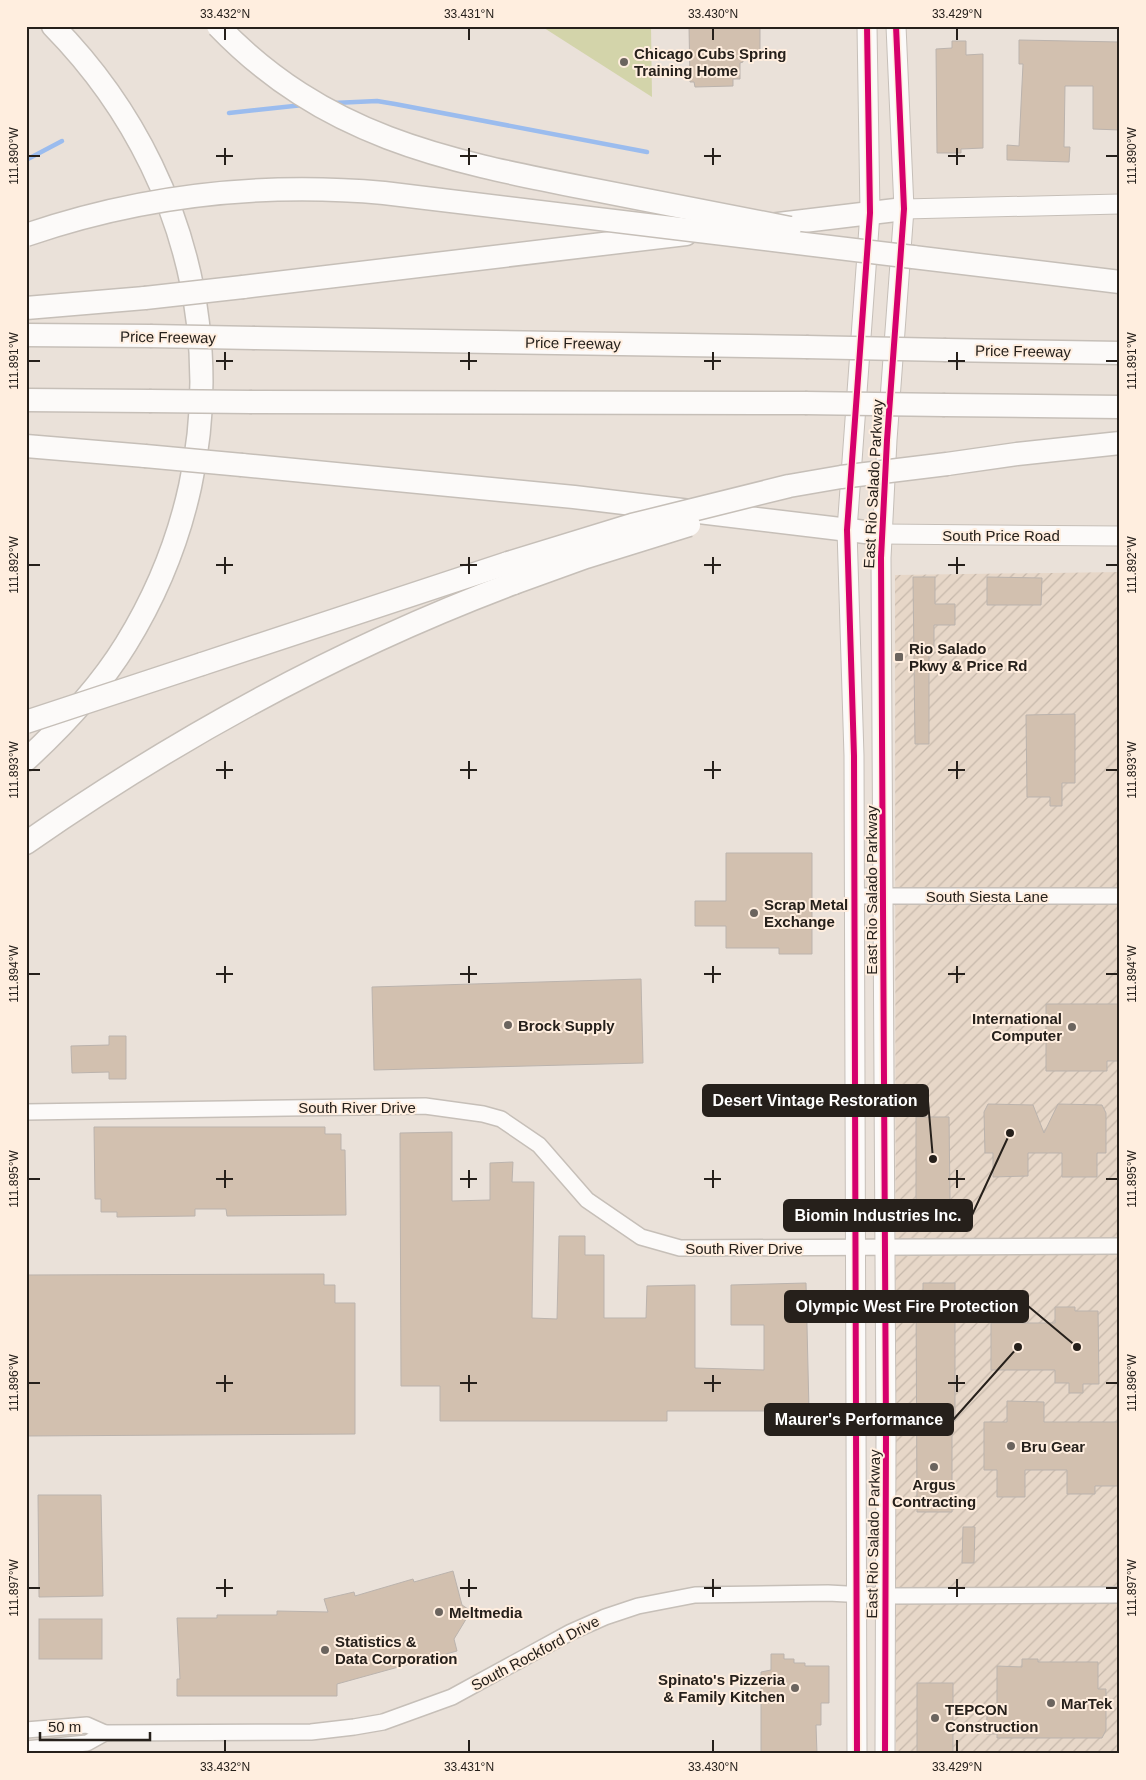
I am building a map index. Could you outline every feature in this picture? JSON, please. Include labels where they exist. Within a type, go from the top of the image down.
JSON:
[{"type":"highway","points":[[26,760],[80,706],[96,686],[125,645],[149,603],[167,564],[185,508],[195,462],[202,394],[202,356],[194,294],[180,235],[167,198],[148,156],[122,111],[87,63],[53,26]]},
{"type":"highway","points":[[218,26],[263,67],[303,95],[351,123],[408,146],[479,166],[813,233],[913,257]]},
{"type":"highway","points":[[26,235],[92,215],[162,199],[224,191],[304,188],[384,192],[1120,282]]},
{"type":"highway","points":[[26,308],[145,298],[390,271],[544,250],[904,209]]},
{"type":"highway","name":"Price Freeway","points":[[26,335],[1120,353]]},
{"type":"highway","points":[[26,400],[805,403],[1120,407]]},
{"type":"highway","points":[[26,722],[202,664],[511,573],[594,554],[688,525],[791,498],[947,464],[1120,443]]},
{"type":"highway","points":[[26,446],[574,497],[882,534]]},
{"type":"highway","points":[[26,843],[153,760],[245,706],[511,573]]},
{"type":"main road","name":"East Rio Salado Parkway","points":[[857,1754],[853,704],[848,530],[870,213],[867,26]]},
{"type":"main road","name":"East Rio Salado Parkway","points":[[885,1754],[886,1430],[882,534],[904,209],[896,26]]},
{"type":"main road","points":[[904,209],[1120,204]]},
{"type":"main road","name":"South Price Road","points":[[882,534],[1120,536]]},
{"type":"street","name":"South Siesta Lane","points":[[854,896],[1120,896]]},
{"type":"street","name":"South River Drive","points":[[26,1112],[426,1106],[483,1114],[501,1119],[539,1145],[587,1200],[641,1237],[680,1248],[1120,1246]]},
{"type":"street","name":"South Rockford Drive","points":[[26,1730],[87,1725],[105,1733],[311,1732],[354,1727],[402,1716],[452,1697],[571,1632],[638,1606],[688,1596],[724,1594],[857,1594],[884,1596],[1120,1595]]},
{"type":"street","name":"South Rockford Drive","points":[[26,1749],[87,1743],[105,1733]]},
{"type":"shaded area","points":[[1120,572],[1120,1754],[896,1754],[895,575]]},
{"type":"green space","name":"Chicago Cubs Spring Training Home","points":[[541,26],[651,26],[652,97]]},
{"type":"building","points":[[689,26],[760,26],[760,54],[743,54],[743,62],[740,63],[740,79],[733,79],[733,86],[695,87],[694,82],[690,82]]},
{"type":"building","points":[[1019,40],[1120,42],[1120,130],[1093,129],[1093,86],[1065,86],[1064,147],[1070,147],[1069,162],[1007,160],[1007,145],[1019,146],[1023,64],[1019,64]]},
{"type":"building","points":[[952,41],[966,41],[966,55],[983,54],[983,148],[961,149],[961,153],[937,153],[936,49],[952,48]]},
{"type":"building","points":[[913,577],[935,577],[935,604],[955,604],[955,625],[934,625],[934,653],[929,653],[929,744],[915,744]]},
{"type":"building","points":[[987,577],[1042,578],[1041,605],[987,605]]},
{"type":"building","points":[[1075,714],[1075,783],[1062,783],[1062,806],[1050,806],[1050,797],[1027,797],[1026,715]]},
{"type":"building","name":"Scrap Metal Exchange","points":[[726,853],[812,853],[812,954],[779,954],[779,948],[726,948],[726,926],[695,926],[695,901],[726,901]]},
{"type":"building","name":"Brock Supply","points":[[641,979],[643,1063],[374,1070],[372,987]]},
{"type":"building","name":"International Computer","points":[[1046,1004],[1120,1004],[1120,1061],[1107,1061],[1107,1071],[1046,1071]]},
{"type":"building","points":[[109,1036],[126,1036],[126,1079],[109,1079],[109,1072],[72,1073],[71,1046],[109,1045]]},
{"type":"building","points":[[988,1104],[1033,1105],[1044,1133],[1058,1104],[1102,1105],[1106,1113],[1106,1153],[1097,1153],[1097,1177],[1062,1177],[1062,1153],[1028,1153],[1028,1176],[993,1177],[993,1153],[985,1153],[984,1112]]},
{"type":"building","points":[[916,1117],[949,1117],[950,1200],[916,1201]]},
{"type":"building","points":[[94,1127],[325,1127],[325,1134],[341,1134],[341,1150],[345,1150],[346,1215],[227,1216],[226,1209],[195,1209],[195,1216],[117,1217],[117,1212],[101,1212],[101,1199],[95,1199]]},
{"type":"building","points":[[452,1132],[452,1201],[490,1200],[490,1163],[513,1162],[512,1182],[534,1182],[532,1318],[557,1319],[559,1236],[585,1236],[585,1255],[604,1255],[604,1318],[646,1318],[647,1286],[695,1285],[695,1368],[764,1370],[764,1325],[731,1325],[731,1285],[806,1283],[809,1411],[667,1411],[667,1421],[440,1421],[440,1386],[401,1386],[400,1133]]},
{"type":"building","points":[[324,1274],[324,1285],[335,1285],[335,1303],[355,1303],[355,1434],[26,1436],[26,1275]]},
{"type":"building","points":[[923,1283],[955,1283],[955,1421],[952,1421],[952,1512],[917,1512],[916,1291],[923,1291]]},
{"type":"building","points":[[1055,1307],[1075,1307],[1075,1311],[1098,1311],[1099,1384],[1083,1384],[1083,1393],[1069,1393],[1069,1383],[1055,1383],[1055,1370],[991,1370],[991,1323],[1055,1323]]},
{"type":"building","points":[[1007,1401],[1044,1402],[1044,1422],[1120,1422],[1120,1486],[1095,1486],[1095,1494],[1067,1494],[1067,1470],[1025,1470],[1025,1497],[997,1497],[997,1470],[984,1470],[984,1422],[1007,1422]]},
{"type":"building","points":[[38,1495],[101,1495],[103,1596],[39,1597]]},
{"type":"building","points":[[963,1527],[975,1527],[974,1563],[962,1563]]},
{"type":"building","points":[[453,1571],[462,1605],[471,1611],[454,1639],[457,1651],[446,1654],[441,1663],[431,1658],[337,1684],[337,1696],[177,1696],[177,1679],[180,1679],[177,1618],[217,1618],[217,1615],[277,1615],[277,1611],[328,1612],[324,1599],[354,1592],[355,1596],[413,1579],[414,1582]]},
{"type":"building","points":[[39,1619],[102,1619],[102,1659],[39,1659]]},
{"type":"building","points":[[771,1654],[784,1654],[784,1659],[794,1659],[794,1663],[805,1663],[805,1666],[829,1666],[829,1703],[821,1703],[821,1725],[816,1725],[817,1754],[761,1754],[761,1672],[771,1670]]},
{"type":"building","name":"MarTek","points":[[1022,1659],[1038,1659],[1038,1662],[1098,1662],[1098,1689],[1106,1689],[1106,1730],[1102,1738],[997,1738],[997,1734],[986,1734],[987,1716],[997,1716],[997,1666],[1022,1667]]},
{"type":"building","name":"TEPCON Construction","points":[[917,1683],[953,1683],[953,1754],[917,1754]]},
{"type":"waterway","points":[[334,103],[377,101],[647,152]]},
{"type":"waterway","points":[[229,113],[303,105]]},
{"type":"waterway","points":[[26,160],[62,141]]},
{"type":"cycle path","points":[[857,1754],[854,756],[847,530],[870,213],[867,26]]},
{"type":"cycle path","points":[[885,1754],[886,1430],[881,558],[887,440],[904,209],[896,26]]},
{"type":"place","name":"Chicago Cubs Spring Training Home","points":[[624,62]]},
{"type":"place","name":"Rio Salado Pkwy & Price Rd","points":[[899,657]]},
{"type":"place","name":"Scrap Metal Exchange","points":[[754,913]]},
{"type":"place","name":"Brock Supply","points":[[508,1025]]},
{"type":"place","name":"International Computer","points":[[1072,1027]]},
{"type":"place","name":"Biomin Industries Inc.","points":[[1010,1133]]},
{"type":"place","name":"Desert Vintage Restoration","points":[[933,1159]]},
{"type":"place","name":"Maurer's Performance","points":[[1018,1347]]},
{"type":"place","name":"Olympic West Fire Protection","points":[[1077,1347]]},
{"type":"place","name":"Bru Gear","points":[[1011,1446]]},
{"type":"place","name":"Argus Contracting","points":[[934,1467]]},
{"type":"place","name":"Meltmedia","points":[[439,1612]]},
{"type":"place","name":"Statistics & Data Corporation","points":[[325,1650]]},
{"type":"place","name":"Spinato's Pizzeria & Family Kitchen","points":[[795,1688]]},
{"type":"place","name":"MarTek","points":[[1051,1703]]},
{"type":"place","name":"TEPCON Construction","points":[[935,1718]]}]
